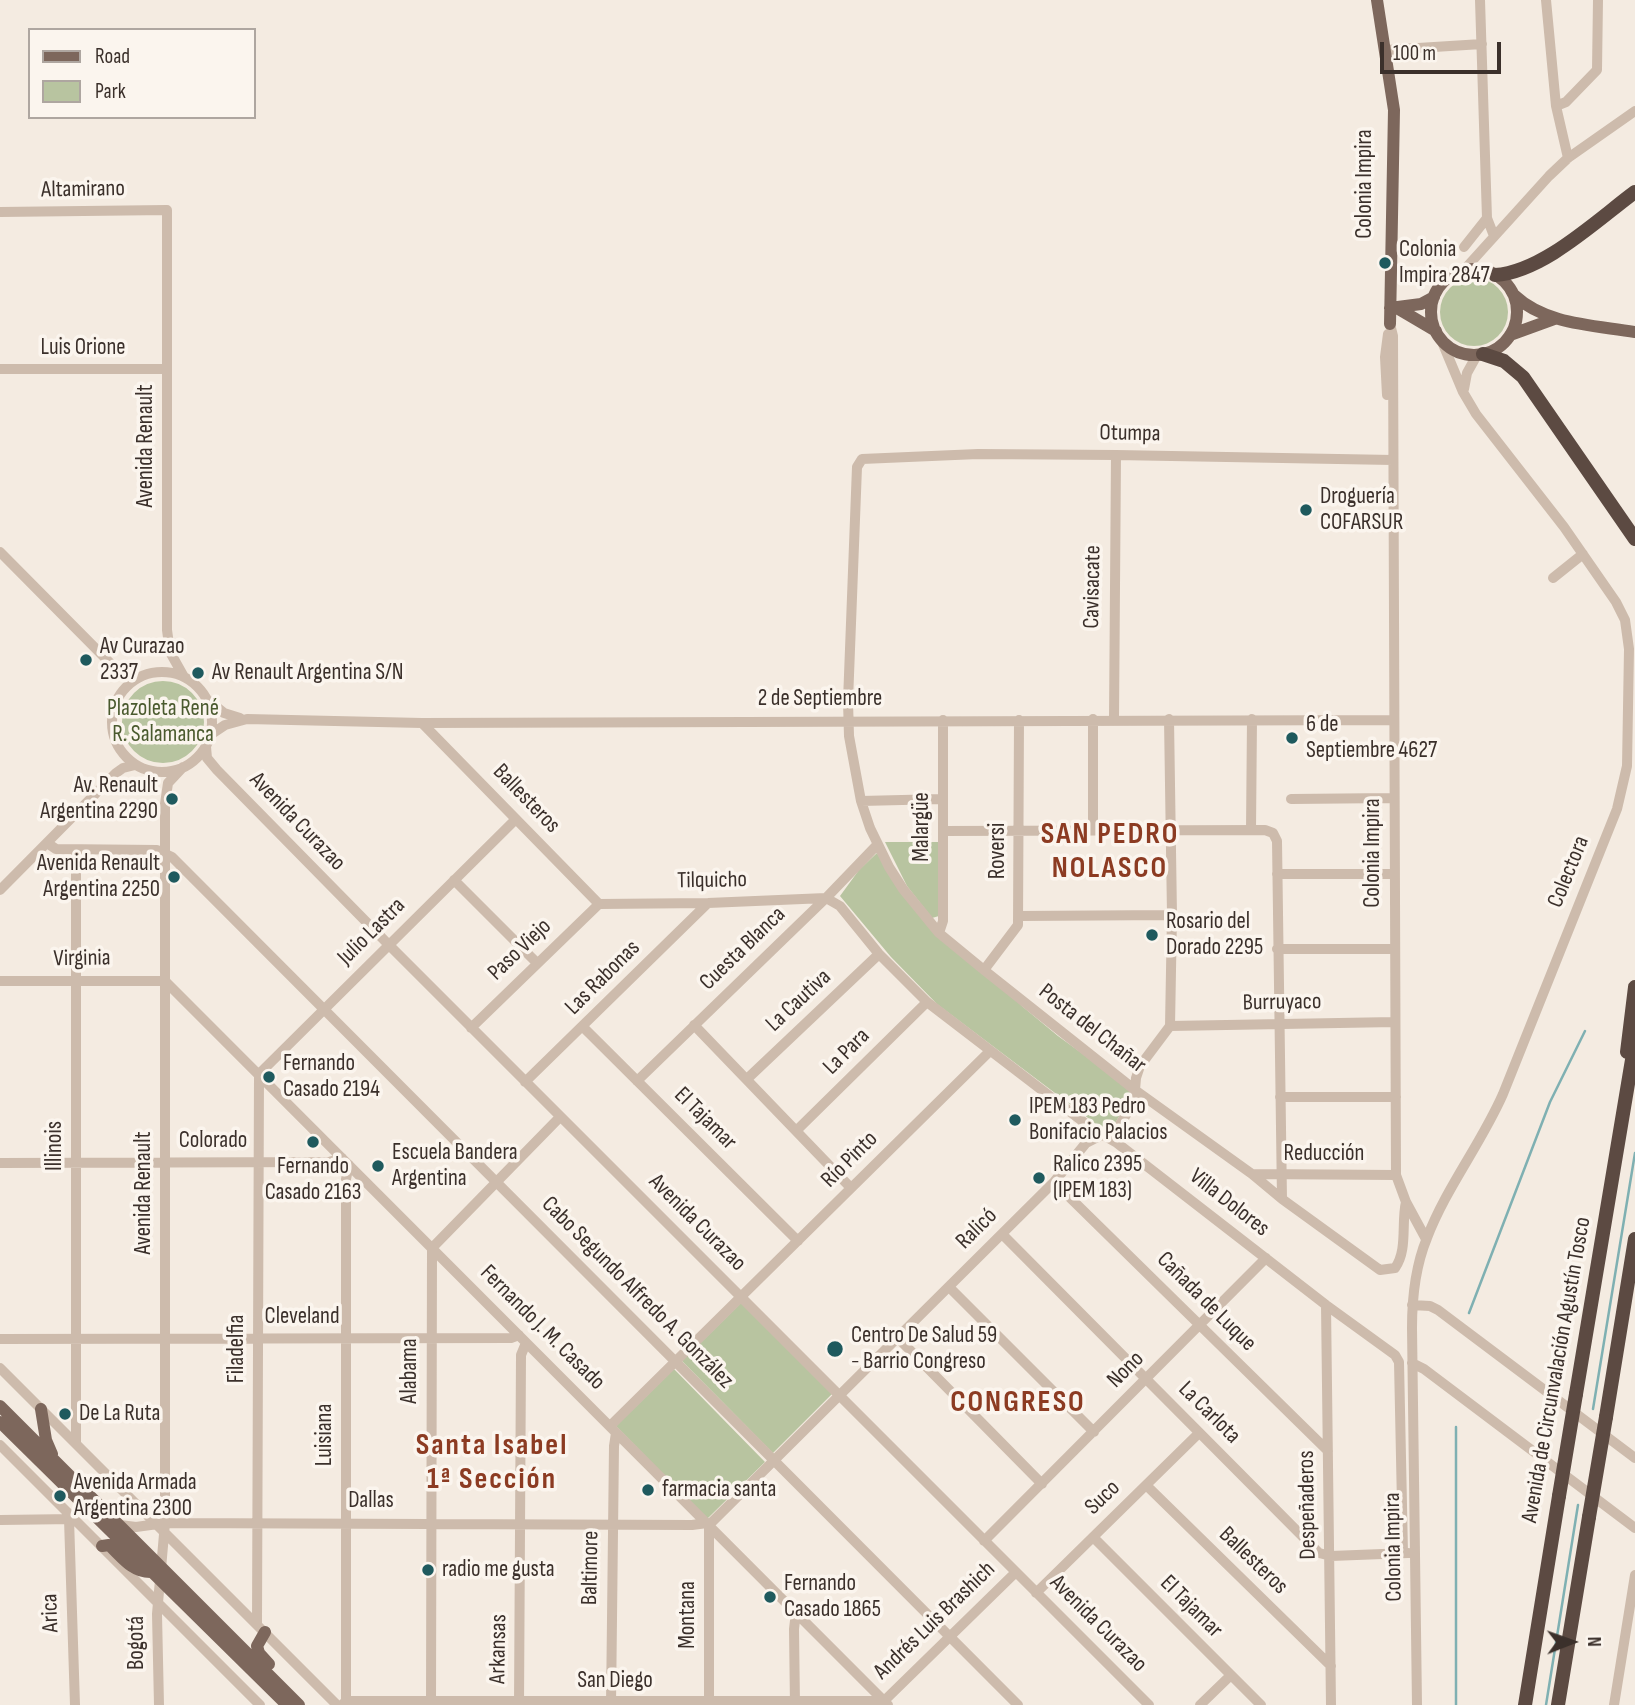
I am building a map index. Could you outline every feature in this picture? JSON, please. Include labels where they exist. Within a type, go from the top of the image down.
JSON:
[{"type":"highway","points":[[1495,275],[1517,272],[1542,260],[1635,192]]},
{"type":"highway","points":[[1480,354],[1504,361],[1523,377],[1635,539]]},
{"type":"highway","points":[[1621,1124],[1635,987]]},
{"type":"highway","name":"Avenida de Circunvalación Agustín Tosco","points":[[1525,1705],[1635,1042]]},
{"type":"highway","points":[[1558,1705],[1635,1239]]},
{"type":"main road","name":"Colonia Impira","points":[[1377,0],[1388,68],[1385,255],[1386,283],[1393,305],[1390,324]]},
{"type":"main road","points":[[1438,334],[1432,317],[1434,298],[1445,281],[1463,271],[1478,269],[1495,275],[1513,295],[1531,309],[1554,319],[1635,332]]},
{"type":"main road","points":[[1393,305],[1438,334],[1456,351],[1480,354],[1496,349],[1510,335],[1517,317],[1513,295]]},
{"type":"main road","points":[[1393,305],[1421,304],[1434,298]]},
{"type":"main road","points":[[1510,335],[1554,319]]},
{"type":"main road","points":[[0,1406],[120,1525],[156,1570],[161,1582],[292,1702]]},
{"type":"main road","points":[[41,1409],[46,1440],[55,1461]]},
{"type":"main road","points":[[0,1422],[292,1702]]},
{"type":"main road","points":[[102,1546],[109,1545],[140,1571],[156,1570]]},
{"type":"main road","points":[[261,1628],[257,1649],[287,1685],[292,1702]]},
{"type":"street","points":[[1480,0],[1487,218],[1494,236]]},
{"type":"street","points":[[1546,0],[1556,106],[1568,158]]},
{"type":"street","points":[[1556,106],[1566,103],[1597,70],[1598,0]]},
{"type":"street","points":[[1386,50],[1482,44]]},
{"type":"street","points":[[1463,271],[1568,158],[1635,111]]},
{"type":"street","name":"Altamirano","points":[[0,212],[167,210]]},
{"type":"street","name":"Avenida Renault","points":[[167,210],[167,630],[170,652],[184,677]]},
{"type":"street","points":[[1464,247],[1487,218]]},
{"type":"street","name":"Colonia Impira","points":[[1390,324],[1393,335],[1396,1175],[1406,1202],[1426,1239]]},
{"type":"street","name":"Colectora","points":[[1413,1388],[1412,1305],[1416,1273],[1426,1239],[1436,1216],[1494,1114],[1617,809],[1625,778],[1629,649],[1627,630],[1616,602],[1583,554],[1484,425],[1463,392],[1438,334]]},
{"type":"street","points":[[1463,392],[1467,373],[1480,354]]},
{"type":"street","name":"Luis Orione","points":[[0,369],[167,369]]},
{"type":"street","name":"Otumpa","points":[[867,457],[1116,454],[1393,460]]},
{"type":"street","name":"Cavisacate","points":[[1114,719],[1116,454]]},
{"type":"street","name":"Posta del Chañar","points":[[867,457],[862,459],[858,467],[847,720],[862,801],[877,845],[903,889],[939,933],[984,970],[1135,1090],[1380,1270],[1395,1268],[1402,1255],[1406,1202]]},
{"type":"street","points":[[0,552],[116,669],[122,679],[124,691]]},
{"type":"street","points":[[1553,578],[1583,554]]},
{"type":"street","points":[[116,669],[135,680]]},
{"type":"street","points":[[158,672],[184,677],[204,696],[212,719],[210,736],[205,747],[194,761],[165,772],[135,765],[123,752],[112,724],[114,710],[124,691],[135,680],[158,672]]},
{"type":"street","name":"2 de Septiembre","points":[[204,696],[223,713],[247,719],[422,723],[1393,720]]},
{"type":"street","name":"2 de Septiembre","points":[[210,736],[225,725],[247,719]]},
{"type":"street","points":[[1093,719],[1093,830]]},
{"type":"street","points":[[1169,719],[1172,915],[1170,1026]]},
{"type":"street","points":[[1251,830],[1252,719]]},
{"type":"street","name":"Malargüe","points":[[939,933],[943,921],[943,720]]},
{"type":"street","name":"Roversi","points":[[984,970],[1018,925],[1019,720]]},
{"type":"street","name":"Ballesteros","points":[[422,723],[599,904]]},
{"type":"street","name":"Avenida Curazao","points":[[205,747],[207,758],[217,770],[389,945],[1149,1705]]},
{"type":"street","points":[[116,773],[123,762],[123,752]]},
{"type":"street","name":"Avenida Curazao","points":[[194,761],[217,770]]},
{"type":"street","points":[[0,890],[116,773],[135,765]]},
{"type":"street","name":"Avenida Renault","points":[[156,1570],[162,1526],[165,1338],[165,804],[168,783],[183,767]]},
{"type":"street","name":"Avenida Renault","points":[[152,771],[160,784],[165,804]]},
{"type":"street","points":[[1291,799],[1394,797]]},
{"type":"street","points":[[862,801],[943,799]]},
{"type":"street","name":"Julio Lastra","points":[[258,1074],[516,819]]},
{"type":"street","points":[[943,831],[1265,830],[1273,833],[1277,841],[1282,1199]]},
{"type":"street","points":[[47,843],[56,849],[165,852]]},
{"type":"street","name":"Cuesta Blanca","points":[[637,1081],[877,845]]},
{"type":"street","name":"Illinois","points":[[76,850],[76,1443]]},
{"type":"street","name":"Cabo Segundo Alfredo A. González","points":[[165,852],[1018,1705]]},
{"type":"street","points":[[1277,874],[1394,874]]},
{"type":"street","points":[[454,880],[536,962]]},
{"type":"street","name":"Tilquicho","points":[[599,904],[826,898]]},
{"type":"street","name":"Villa Dolores","points":[[826,898],[840,906],[880,954],[927,1002],[989,1052],[1395,1355],[1399,1362],[1409,1553]]},
{"type":"street","name":"Las Rabonas","points":[[525,1082],[708,903]]},
{"type":"street","name":"Paso Viejo","points":[[471,1028],[536,962],[599,904]]},
{"type":"street","points":[[1019,916],[1172,915]]},
{"type":"street","points":[[1277,949],[1395,948]]},
{"type":"street","name":"La Cautiva","points":[[747,1079],[880,954]]},
{"type":"street","name":"Virginia","points":[[0,981],[165,981]]},
{"type":"street","name":"Fernando J. M. Casado","points":[[165,981],[885,1704]]},
{"type":"street","name":"La Para","points":[[796,1131],[927,1002]]},
{"type":"street","name":"Burruyaco","points":[[1170,1026],[1395,1022]]},
{"type":"street","points":[[694,1025],[851,1188]]},
{"type":"street","name":"Ralicó","points":[[708,1524],[1054,1182],[1086,1143],[1119,1126],[1134,1102],[1140,1066],[1170,1026]]},
{"type":"street","name":"El Tajamar","points":[[583,1027],[798,1241]]},
{"type":"street","name":"Río Pinto","points":[[613,1429],[676,1361],[989,1052]]},
{"type":"street","name":"Filadelfia","points":[[258,1074],[257,1523],[261,1628]]},
{"type":"street","points":[[1280,1097],[1396,1097]]},
{"type":"street","points":[[432,1248],[560,1117]]},
{"type":"street","name":"Colorado","points":[[0,1163],[346,1162]]},
{"type":"street","name":"Luisiana","points":[[342,1704],[346,1522],[346,1162]]},
{"type":"street","name":"Reducción","points":[[1252,1174],[1396,1175]]},
{"type":"street","name":"Cañada de Luque","points":[[1054,1182],[1328,1451]]},
{"type":"street","name":"La Carlota","points":[[1002,1234],[1319,1553],[1331,1556]]},
{"type":"street","name":"Alabama","points":[[431,1703],[432,1248]]},
{"type":"street","name":"Nono","points":[[984,1541],[1266,1258]]},
{"type":"street","points":[[949,1287],[1094,1432]]},
{"type":"street","name":"Despeñaderos","points":[[1326,1305],[1331,1705]]},
{"type":"street","points":[[1412,1305],[1430,1306],[1438,1310],[1635,1458]]},
{"type":"street","points":[[898,1338],[1042,1484]]},
{"type":"street","name":"Cleveland","points":[[0,1339],[522,1339]]},
{"type":"street","name":"Arkansas","points":[[519,1703],[522,1339]]},
{"type":"street","points":[[1412,1363],[1424,1369],[1635,1528]]},
{"type":"street","points":[[0,1368],[162,1526],[261,1628],[342,1704]]},
{"type":"street","name":"Colonia Impira","points":[[1413,1388],[1409,1553],[1416,1705]]},
{"type":"street","name":"Baltimore","points":[[611,1704],[613,1429]]},
{"type":"street","name":"Suco","points":[[1036,1593],[1199,1433]]},
{"type":"street","points":[[0,1445],[260,1705]]},
{"type":"street","name":"Ballesteros","points":[[1146,1485],[1331,1666]]},
{"type":"street","points":[[0,1520],[72,1519]]},
{"type":"street","name":"Arica","points":[[72,1519],[75,1705]]},
{"type":"street","name":"Dallas","points":[[120,1525],[136,1527],[346,1522],[708,1524]]},
{"type":"street","name":"Montana","points":[[708,1524],[709,1703]]},
{"type":"street","name":"El Tajamar","points":[[1093,1537],[1261,1705]]},
{"type":"street","points":[[1331,1556],[1409,1553]]},
{"type":"street","name":"Andrés Luis Brashich","points":[[885,1704],[1016,1572]]},
{"type":"street","points":[[1614,1705],[1635,1575]]},
{"type":"street","name":"Bogotá","points":[[159,1705],[157,1614],[161,1582]]},
{"type":"street","points":[[794,1703],[796,1612]]},
{"type":"street","points":[[1200,1705],[1230,1676]]},
{"type":"street","name":"San Diego","points":[[342,1704],[885,1704]]},
{"type":"green space","points":[[1474,278],[1487,281],[1498,288],[1505,299],[1508,312],[1505,325],[1498,336],[1487,343],[1474,346],[1461,343],[1450,336],[1443,325],[1440,312],[1443,299],[1450,288],[1461,281]]},
{"type":"green space","name":"Plazoleta René R. Salamanca","points":[[163,681],[179,684],[192,693],[201,706],[204,722],[201,738],[192,751],[179,760],[163,763],[147,760],[134,751],[125,738],[122,722],[125,706],[134,693],[147,684]]},
{"type":"green space","points":[[885,842],[940,842],[939,916],[932,918],[907,886]]},
{"type":"green space","points":[[877,853],[900,892],[1023,1007],[1134,1091],[1114,1125],[1100,1127],[937,1004],[891,957],[840,896],[859,870]]},
{"type":"green space","points":[[742,1302],[832,1394],[773,1453],[682,1361]]},
{"type":"green space","points":[[674,1369],[765,1462],[707,1519],[616,1426]]},
{"type":"waterway","points":[[1469,1313],[1550,1102],[1585,1031]]},
{"type":"waterway","points":[[1593,1409],[1635,1153]]},
{"type":"waterway","points":[[1456,1427],[1456,1705]]},
{"type":"waterway","points":[[1546,1705],[1578,1505]]},
{"type":"place","name":"Colonia Impira 2847","points":[[1385,263]]},
{"type":"place","name":"Droguería COFARSUR","points":[[1306,510]]},
{"type":"place","name":"Av Curazao 2337","points":[[86,660]]},
{"type":"place","name":"Av Renault Argentina S/N","points":[[198,673]]},
{"type":"place","name":"6 de Septiembre 4627","points":[[1292,738]]},
{"type":"place","name":"Av. Renault Argentina 2290","points":[[172,799]]},
{"type":"place","name":"Avenida Renault Argentina 2250","points":[[174,877]]},
{"type":"place","name":"Rosario del Dorado 2295","points":[[1152,935]]},
{"type":"place","name":"Fernando Casado 2194","points":[[269,1077]]},
{"type":"place","name":"IPEM 183 Pedro Bonifacio Palacios","points":[[1015,1120]]},
{"type":"place","name":"Fernando Casado 2163","points":[[313,1142]]},
{"type":"place","name":"Escuela Bandera Argentina","points":[[378,1166]]},
{"type":"place","name":"Ralico 2395 (IPEM 183)","points":[[1039,1178]]},
{"type":"place","name":"Centro De Salud 59 - Barrio Congreso","points":[[835,1349]]},
{"type":"place","name":"De La Ruta","points":[[65,1414]]},
{"type":"place","name":"farmacia santa","points":[[648,1490]]},
{"type":"place","name":"Avenida Armada Argentina 2300","points":[[60,1496]]},
{"type":"place","name":"radio me gusta","points":[[428,1570]]},
{"type":"place","name":"Fernando Casado 1865","points":[[770,1597]]},
{"type":"district","name":"SAN PEDRO NOLASCO","points":[[1110,852]]},
{"type":"district","name":"CONGRESO","points":[[1018,1403]]},
{"type":"district","name":"Santa Isabel 1ª Sección","points":[[492,1463]]}]
